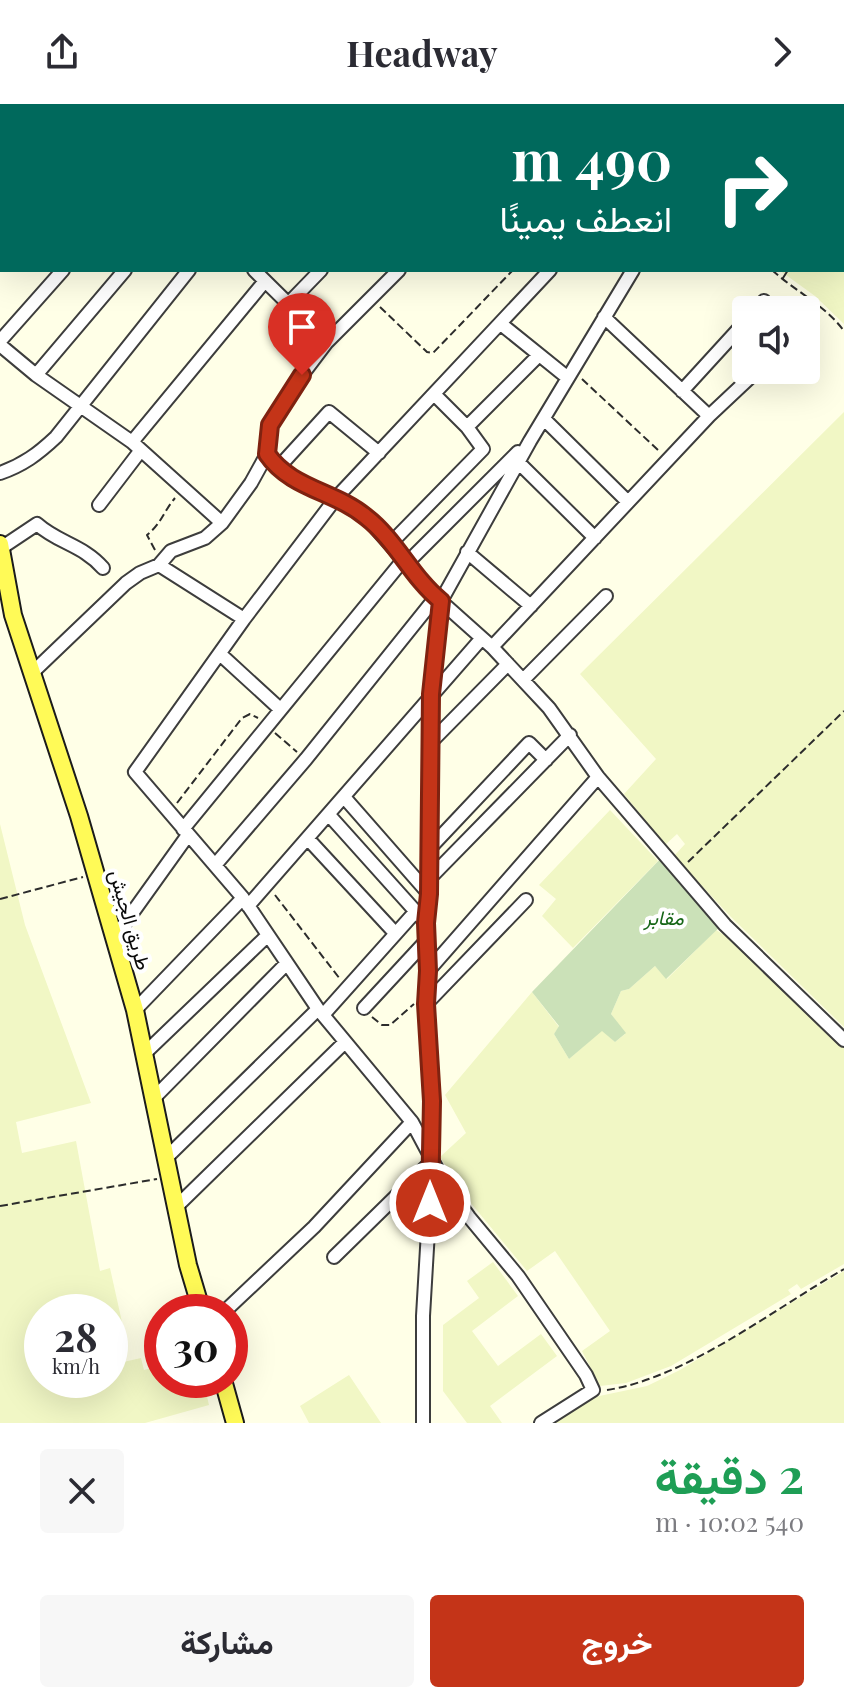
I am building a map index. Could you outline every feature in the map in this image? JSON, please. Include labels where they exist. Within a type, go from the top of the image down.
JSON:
[{"type":"main road","name":"طريق الجيش","points":[[0,546],[13,615],[96,873],[135,1010],[152,1100],[197,1294]]},
{"type":"main road","points":[[228,1398],[235,1423]]},
{"type":"street","points":[[61,272],[0,343],[36,375],[136,446],[222,523]]},
{"type":"street","points":[[36,375],[123,272]]},
{"type":"street","points":[[0,473],[35,456],[81,405],[187,272]]},
{"type":"street","points":[[256,272],[327,342]]},
{"type":"street","points":[[288,304],[319,272]]},
{"type":"street","points":[[33,672],[126,583],[162,562],[177,547],[205,538],[222,523],[251,483],[267,454],[270,425],[302,375],[327,342],[397,272]]},
{"type":"street","points":[[541,1423],[593,1390],[536,1302],[469,1217],[429,1159],[412,1122],[320,1012],[216,864],[135,772],[244,619],[336,498],[548,272]]},
{"type":"street","points":[[216,864],[438,599],[632,272]]},
{"type":"street","points":[[99,505],[136,446],[265,281]]},
{"type":"street","points":[[604,317],[709,416]]},
{"type":"street","points":[[501,324],[539,355],[570,374]]},
{"type":"street","points":[[682,391],[732,336]]},
{"type":"street","points":[[467,427],[539,355]]},
{"type":"street","points":[[492,647],[709,416],[743,384]]},
{"type":"street","points":[[391,543],[483,449],[467,427],[434,394]]},
{"type":"street","points":[[278,468],[329,412],[379,453]]},
{"type":"street","points":[[544,419],[628,502]]},
{"type":"street","points":[[115,937],[186,832],[280,709],[406,561],[530,441]]},
{"type":"street","points":[[267,454],[278,468],[304,486],[336,498],[366,517],[438,599],[492,647],[523,680],[570,735],[598,777],[725,925],[844,1040]]},
{"type":"street","points":[[518,462],[595,538]]},
{"type":"street","points":[[0,546],[35,524],[50,535],[83,549],[103,568]]},
{"type":"street","points":[[467,552],[531,606]]},
{"type":"street","points":[[162,562],[244,619]]},
{"type":"street","points":[[523,680],[606,596]]},
{"type":"street","points":[[423,1423],[423,1316],[432,1101],[426,998],[426,923],[431,694],[438,599]]},
{"type":"street","points":[[135,1010],[309,840],[482,638]]},
{"type":"street","points":[[220,654],[280,709]]},
{"type":"street","points":[[431,742],[508,664]]},
{"type":"street","points":[[429,879],[570,735]]},
{"type":"street","points":[[430,848],[529,743],[546,760]]},
{"type":"street","points":[[428,971],[598,777]]},
{"type":"street","points":[[344,797],[429,894]]},
{"type":"street","points":[[329,815],[426,923]]},
{"type":"street","points":[[309,840],[395,933]]},
{"type":"street","points":[[426,998],[526,900]]},
{"type":"street","points":[[165,1159],[347,988],[416,911]]},
{"type":"street","points":[[144,1054],[267,936]]},
{"type":"street","points":[[364,1008],[427,940]]},
{"type":"street","points":[[152,1100],[286,964]]},
{"type":"street","points":[[176,1207],[345,1042]]},
{"type":"street","points":[[243,1294],[314,1227],[412,1122]]},
{"type":"street","points":[[334,1257],[429,1159]]},
{"type":"path","points":[[371,297],[427,352],[433,353],[511,272]]},
{"type":"path","points":[[774,272],[810,297],[844,331]]},
{"type":"path","points":[[782,279],[787,272]]},
{"type":"path","points":[[570,374],[668,460]]},
{"type":"path","points":[[162,562],[147,535],[165,518],[168,506],[183,489]]},
{"type":"path","points":[[678,871],[844,711]]},
{"type":"path","points":[[0,899],[96,873]]},
{"type":"path","points":[[266,885],[347,988]]},
{"type":"path","points":[[364,1008],[375,1021],[390,1025],[426,998]]},
{"type":"path","points":[[0,1206],[170,1177]]},
{"type":"path","points":[[593,1390],[639,1383],[682,1365],[844,1269]]},
{"type":"green space","points":[[782,272],[844,272],[844,324],[820,301],[820,296],[815,296]]},
{"type":"green space","points":[[844,412],[844,1027],[731,917],[674,856],[685,844],[677,834],[665,845],[624,794],[656,759],[580,674]]},
{"type":"green space","points":[[610,810],[658,861],[573,948],[542,916],[556,899],[539,885]]},
{"type":"green space","points":[[0,824],[25,925],[91,1103],[16,1122],[22,1153],[76,1141],[100,1271],[110,1268],[116,1294],[24,1294],[24,1398],[128,1398],[128,1361],[141,1358],[144,1398],[207,1398],[209,1405],[145,1423],[0,1423]]},
{"type":"green space","name":"مقابر","points":[[666,853],[727,920],[666,979],[655,966],[629,989],[621,991],[611,1014],[626,1033],[615,1042],[602,1031],[569,1059],[554,1034],[559,1026],[532,992]]},
{"type":"green space","points":[[716,930],[734,941],[844,1045],[844,1264],[801,1289],[797,1284],[788,1290],[791,1294],[671,1366],[626,1383],[600,1386],[582,1351],[610,1331],[555,1251],[527,1271],[470,1202],[440,1157],[466,1133],[445,1095],[532,992],[559,1027],[554,1034],[569,1059],[602,1030],[615,1042],[625,1034],[611,1014],[621,991],[629,989],[655,966],[667,979]]},
{"type":"green space","points":[[493,1262],[518,1296],[472,1331],[498,1366],[541,1334],[557,1356],[490,1406],[502,1423],[467,1423],[443,1391],[443,1325],[479,1298],[467,1281]]},
{"type":"green space","points":[[844,1271],[844,1423],[548,1423],[585,1399],[647,1386],[680,1370]]},
{"type":"green space","points":[[349,1375],[381,1423],[309,1423],[300,1406]]},
{"type":"route","points":[[302,375],[270,425],[267,454],[290,478],[336,498],[366,517],[441,601],[431,694],[426,923],[426,1004],[432,1101],[430,1203]]}]
